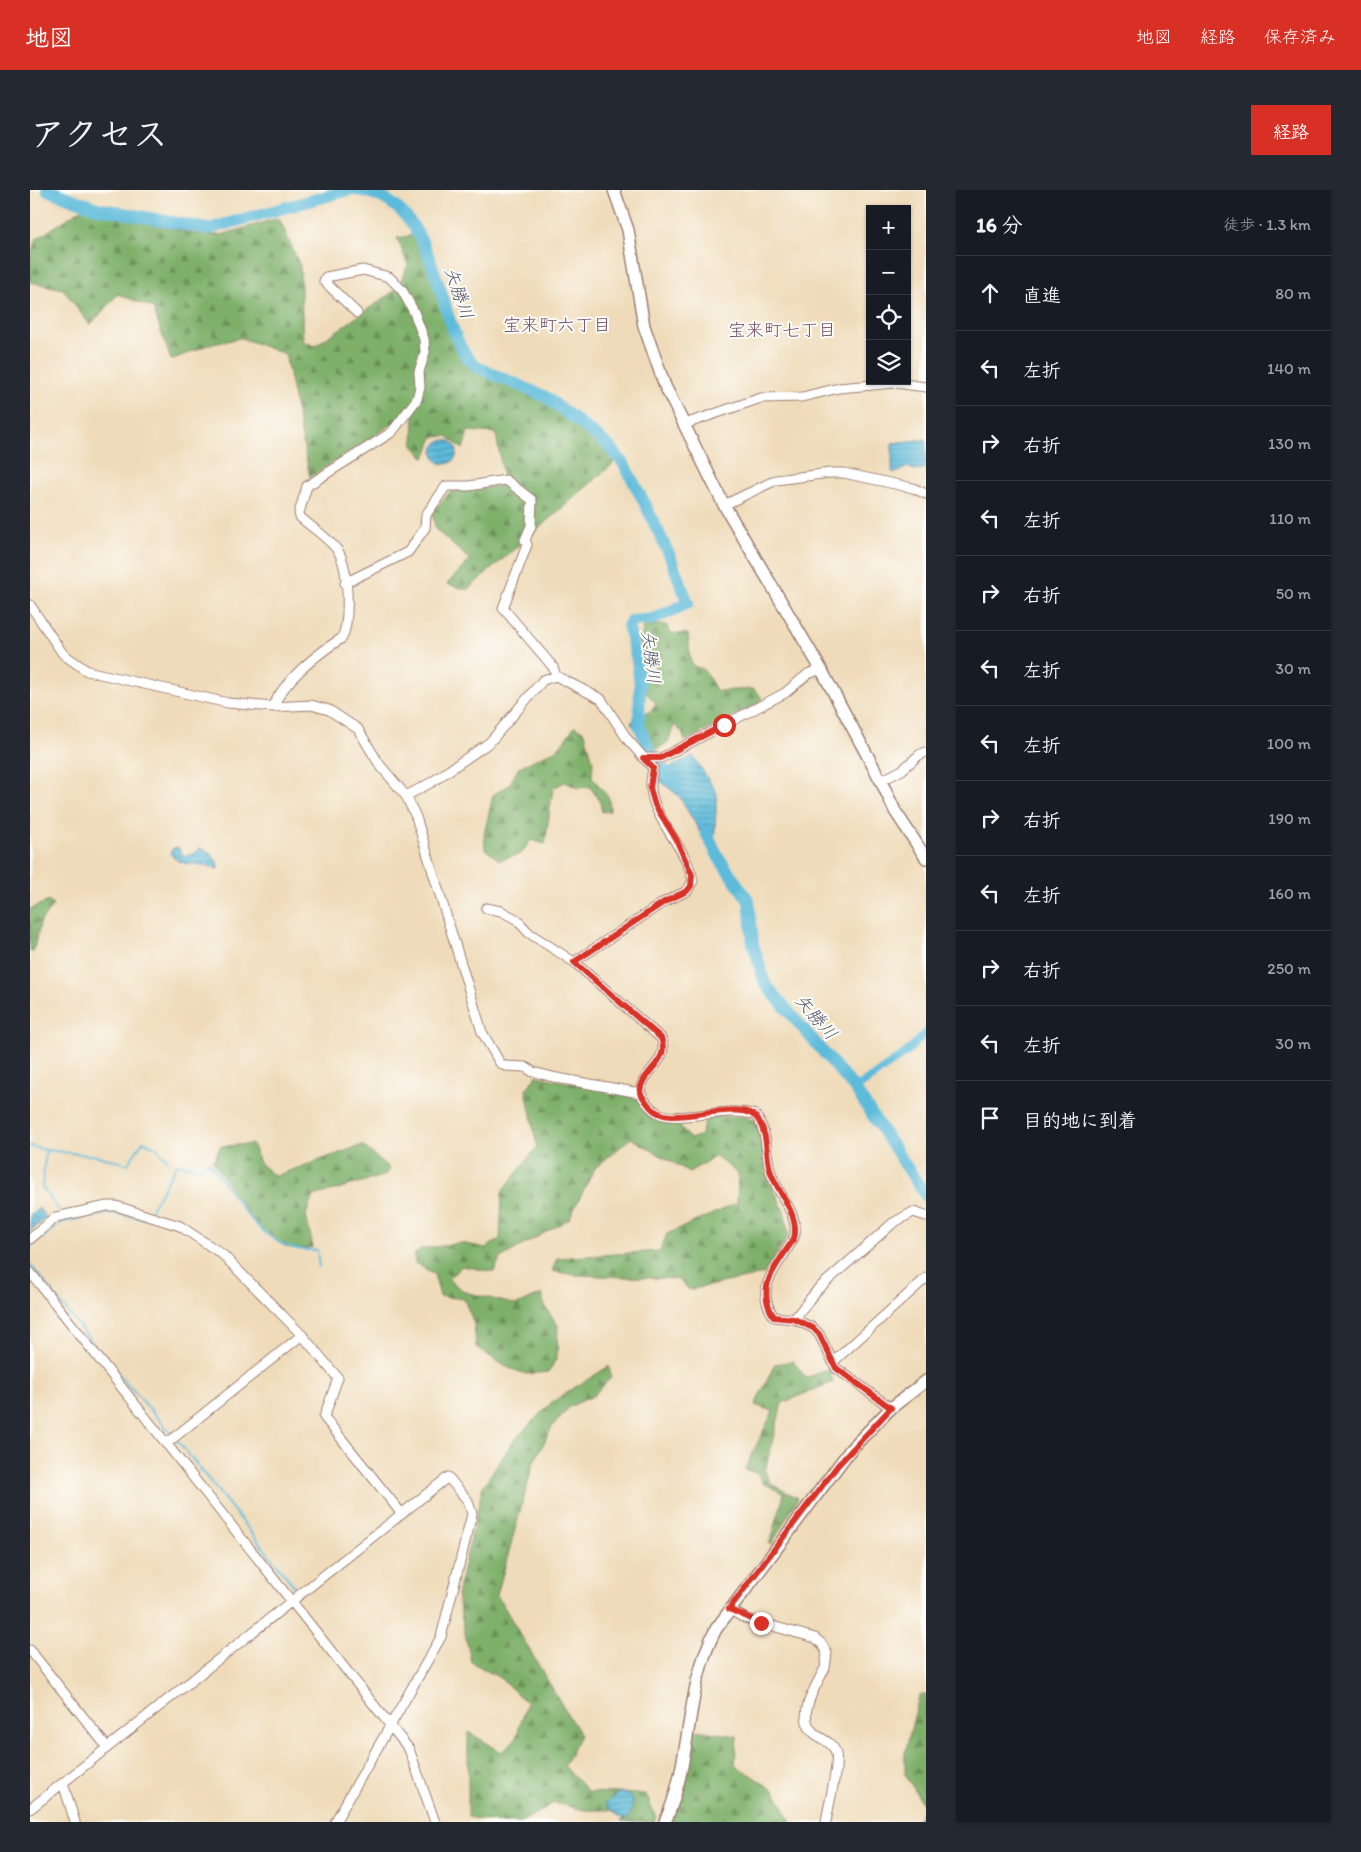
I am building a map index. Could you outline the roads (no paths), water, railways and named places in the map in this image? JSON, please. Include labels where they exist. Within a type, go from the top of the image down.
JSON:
[{"type":"street","points":[[614,190],[628,230],[644,326],[650,348],[665,386],[724,505],[821,669],[895,811],[926,858]]},
{"type":"street","points":[[273,707],[277,696],[294,677],[321,652],[342,638],[347,620],[342,561],[338,552],[300,518],[299,513],[307,486],[392,432],[418,399],[420,387],[419,372],[426,352],[424,339],[414,312],[402,290],[389,277],[363,270],[326,277],[324,281],[357,313]]},
{"type":"street","points":[[685,424],[761,398],[802,397],[839,388],[894,383],[926,386]]},
{"type":"street","points":[[724,505],[776,480],[830,473],[844,473],[914,488],[926,494]]},
{"type":"street","points":[[345,584],[408,552],[425,528],[426,515],[446,486],[469,486],[506,480],[527,495],[532,500],[532,506],[531,526],[525,540],[527,545],[503,608],[553,667],[556,676]]},
{"type":"street","points":[[30,605],[62,654],[87,671],[228,703],[273,707],[311,705],[329,710],[358,728],[379,764],[406,796],[420,828],[433,878],[482,1032],[500,1063],[505,1066],[525,1067],[533,1072],[557,1078],[640,1093],[650,1106],[663,1115],[676,1117],[712,1112],[747,1112],[754,1115],[766,1138],[772,1175],[785,1200],[795,1227],[793,1241],[767,1283],[765,1293],[767,1306],[774,1317],[794,1319],[813,1328],[819,1334],[836,1368],[891,1408]]},
{"type":"street","points":[[643,758],[660,758],[785,693],[808,674],[821,669]]},
{"type":"street","points":[[406,796],[432,782],[490,742],[543,680],[556,676],[601,699],[643,758],[653,768],[650,788],[655,805],[676,839],[692,875],[691,886],[687,891],[664,902],[574,962]]},
{"type":"street","points":[[881,781],[902,770],[919,755],[926,752]]},
{"type":"street","points":[[486,908],[501,911],[516,919],[530,933],[574,962],[661,1038],[663,1044],[661,1057],[645,1075],[640,1093]]},
{"type":"street","points":[[30,1239],[56,1217],[107,1206],[116,1206],[180,1226],[222,1254],[302,1335],[338,1378],[324,1417],[402,1514]]},
{"type":"street","points":[[794,1319],[818,1290],[893,1223],[912,1212],[926,1216]]},
{"type":"street","points":[[30,1272],[412,1756],[435,1822]]},
{"type":"street","points":[[832,1362],[926,1278]]},
{"type":"street","points":[[166,1444],[302,1335]]},
{"type":"street","points":[[665,1822],[676,1796],[683,1768],[700,1662],[716,1629],[729,1609],[838,1465],[891,1408],[926,1381]]},
{"type":"street","points":[[30,1810],[448,1477],[468,1501],[472,1514],[441,1637],[335,1822]]},
{"type":"street","points":[[729,1609],[744,1618],[815,1638],[825,1648],[827,1653],[825,1668],[806,1709],[806,1718],[816,1735],[831,1745],[837,1757],[826,1822]]},
{"type":"street","points":[[30,1650],[107,1747]]},
{"type":"street","points":[[63,1783],[75,1822]]},
{"type":"water","points":[[926,439],[926,468],[916,471],[907,467],[897,473],[892,472],[892,443]]},
{"type":"water","points":[[445,440],[454,443],[457,452],[454,461],[445,464],[436,461],[433,452],[436,443]]},
{"type":"water","points":[[693,756],[717,793],[714,847],[711,851],[679,796],[660,781],[661,772]]},
{"type":"water","points":[[178,847],[184,856],[195,853],[199,848],[209,852],[218,863],[218,869],[205,865],[185,864],[179,861],[170,854],[173,848]]},
{"type":"water","points":[[39,1208],[46,1218],[30,1231],[30,1215]]},
{"type":"water","points":[[621,1792],[631,1797],[633,1804],[630,1816],[624,1820],[606,1806],[606,1803]]},
{"type":"waterway","name":"矢勝川","points":[[47,190],[97,208],[208,229],[349,190]]},
{"type":"waterway","name":"矢勝川","points":[[356,190],[377,195],[395,206],[409,220],[429,258],[457,338],[471,362],[477,367],[546,397],[608,445],[624,464],[669,554],[688,603],[654,619],[631,621],[628,626],[637,660],[640,685],[639,725],[655,765],[666,771],[675,784]]},
{"type":"waterway","name":"矢勝川","points":[[706,833],[719,858],[749,901],[753,944],[765,984],[855,1089],[926,1196]]},
{"type":"waterway","points":[[855,1089],[907,1052],[926,1032]]},
{"type":"waterway","points":[[46,1150],[97,1156],[128,1164],[143,1141],[157,1148],[167,1160]]},
{"type":"waterway","points":[[30,1146],[46,1150],[42,1187],[59,1210]]},
{"type":"waterway","points":[[149,1213],[177,1164],[198,1168],[210,1162],[254,1222],[282,1244],[298,1249],[317,1250],[319,1267]]},
{"type":"waterway","points":[[30,1247],[63,1222],[112,1213],[146,1219]]},
{"type":"waterway","points":[[30,1264],[100,1353],[172,1434]]},
{"type":"waterway","points":[[177,1440],[294,1586]]},
{"type":"district","name":"宝来町六丁目","points":[[557,325]]},
{"type":"district","name":"宝来町七丁目","points":[[782,330]]}]
